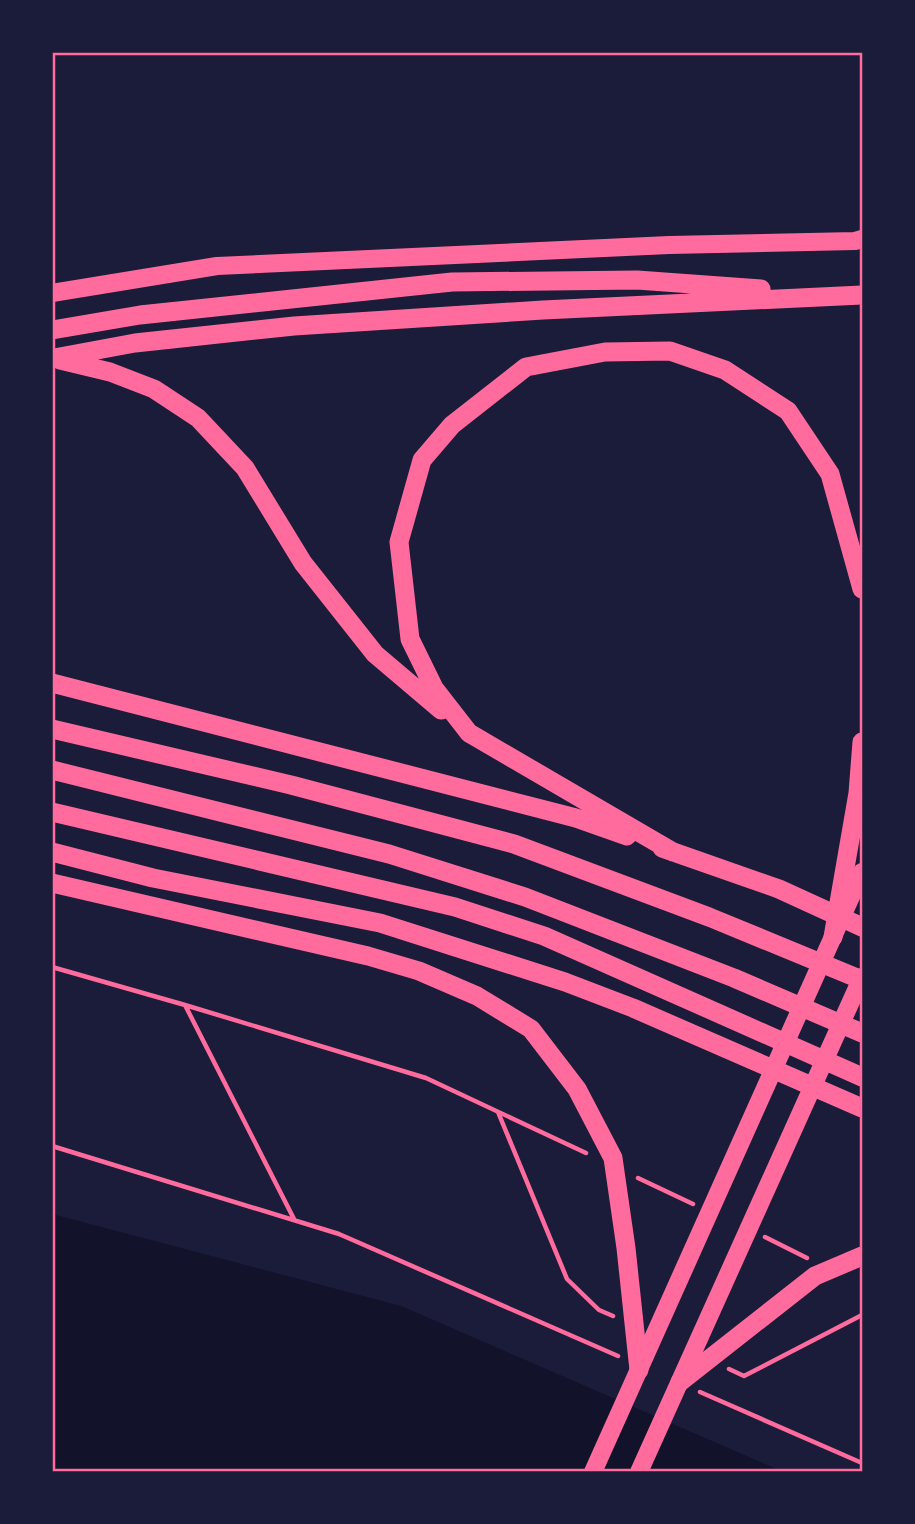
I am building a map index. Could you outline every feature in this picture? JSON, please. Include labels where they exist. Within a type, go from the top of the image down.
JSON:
[{"type":"highway","points":[[52,330],[140,315],[452,282],[637,280],[861,295]]},
{"type":"highway","points":[[53,358],[135,343],[294,326],[861,295]]},
{"type":"highway","points":[[469,733],[434,688],[410,639],[399,542],[422,460],[452,425],[526,367],[605,352],[670,351],[725,369],[788,411],[830,474],[863,589]]},
{"type":"highway","points":[[53,358],[110,372],[154,389],[198,418],[246,468],[303,563],[375,654],[469,733],[673,852]]},
{"type":"highway","points":[[52,683],[576,817],[779,889],[863,927]]},
{"type":"highway","points":[[52,729],[291,785],[514,844],[709,917],[863,979]]},
{"type":"highway","points":[[833,937],[858,793],[863,742]]},
{"type":"highway","points":[[52,771],[389,854],[525,897],[734,978],[863,1033]]},
{"type":"highway","points":[[52,812],[454,907],[544,936],[863,1077]]},
{"type":"highway","points":[[52,852],[153,878],[380,923],[565,982],[633,1008],[863,1108]]},
{"type":"highway","points":[[52,883],[369,956],[419,971],[477,996],[531,1029],[577,1089],[613,1158],[639,1370]]},
{"type":"highway","points":[[688,1386],[815,1276],[863,1256]]},
{"type":"main road","points":[[52,293],[217,266],[669,245],[863,239]]},
{"type":"main road","points":[[593,1472],[863,872]]},
{"type":"main road","points":[[639,1472],[688,1386],[863,979]]},
{"type":"path","points":[[52,967],[426,1078],[598,1159]]},
{"type":"path","points":[[185,1005],[295,1220]]},
{"type":"path","points":[[52,1146],[339,1234],[620,1357]]},
{"type":"path","points":[[636,1177],[699,1206]]},
{"type":"path","points":[[762,1236],[812,1260]]},
{"type":"path","points":[[688,1386],[863,1463]]},
{"type":"shaded area","points":[[52,1214],[401,1306],[781,1471],[53,1471]]}]
